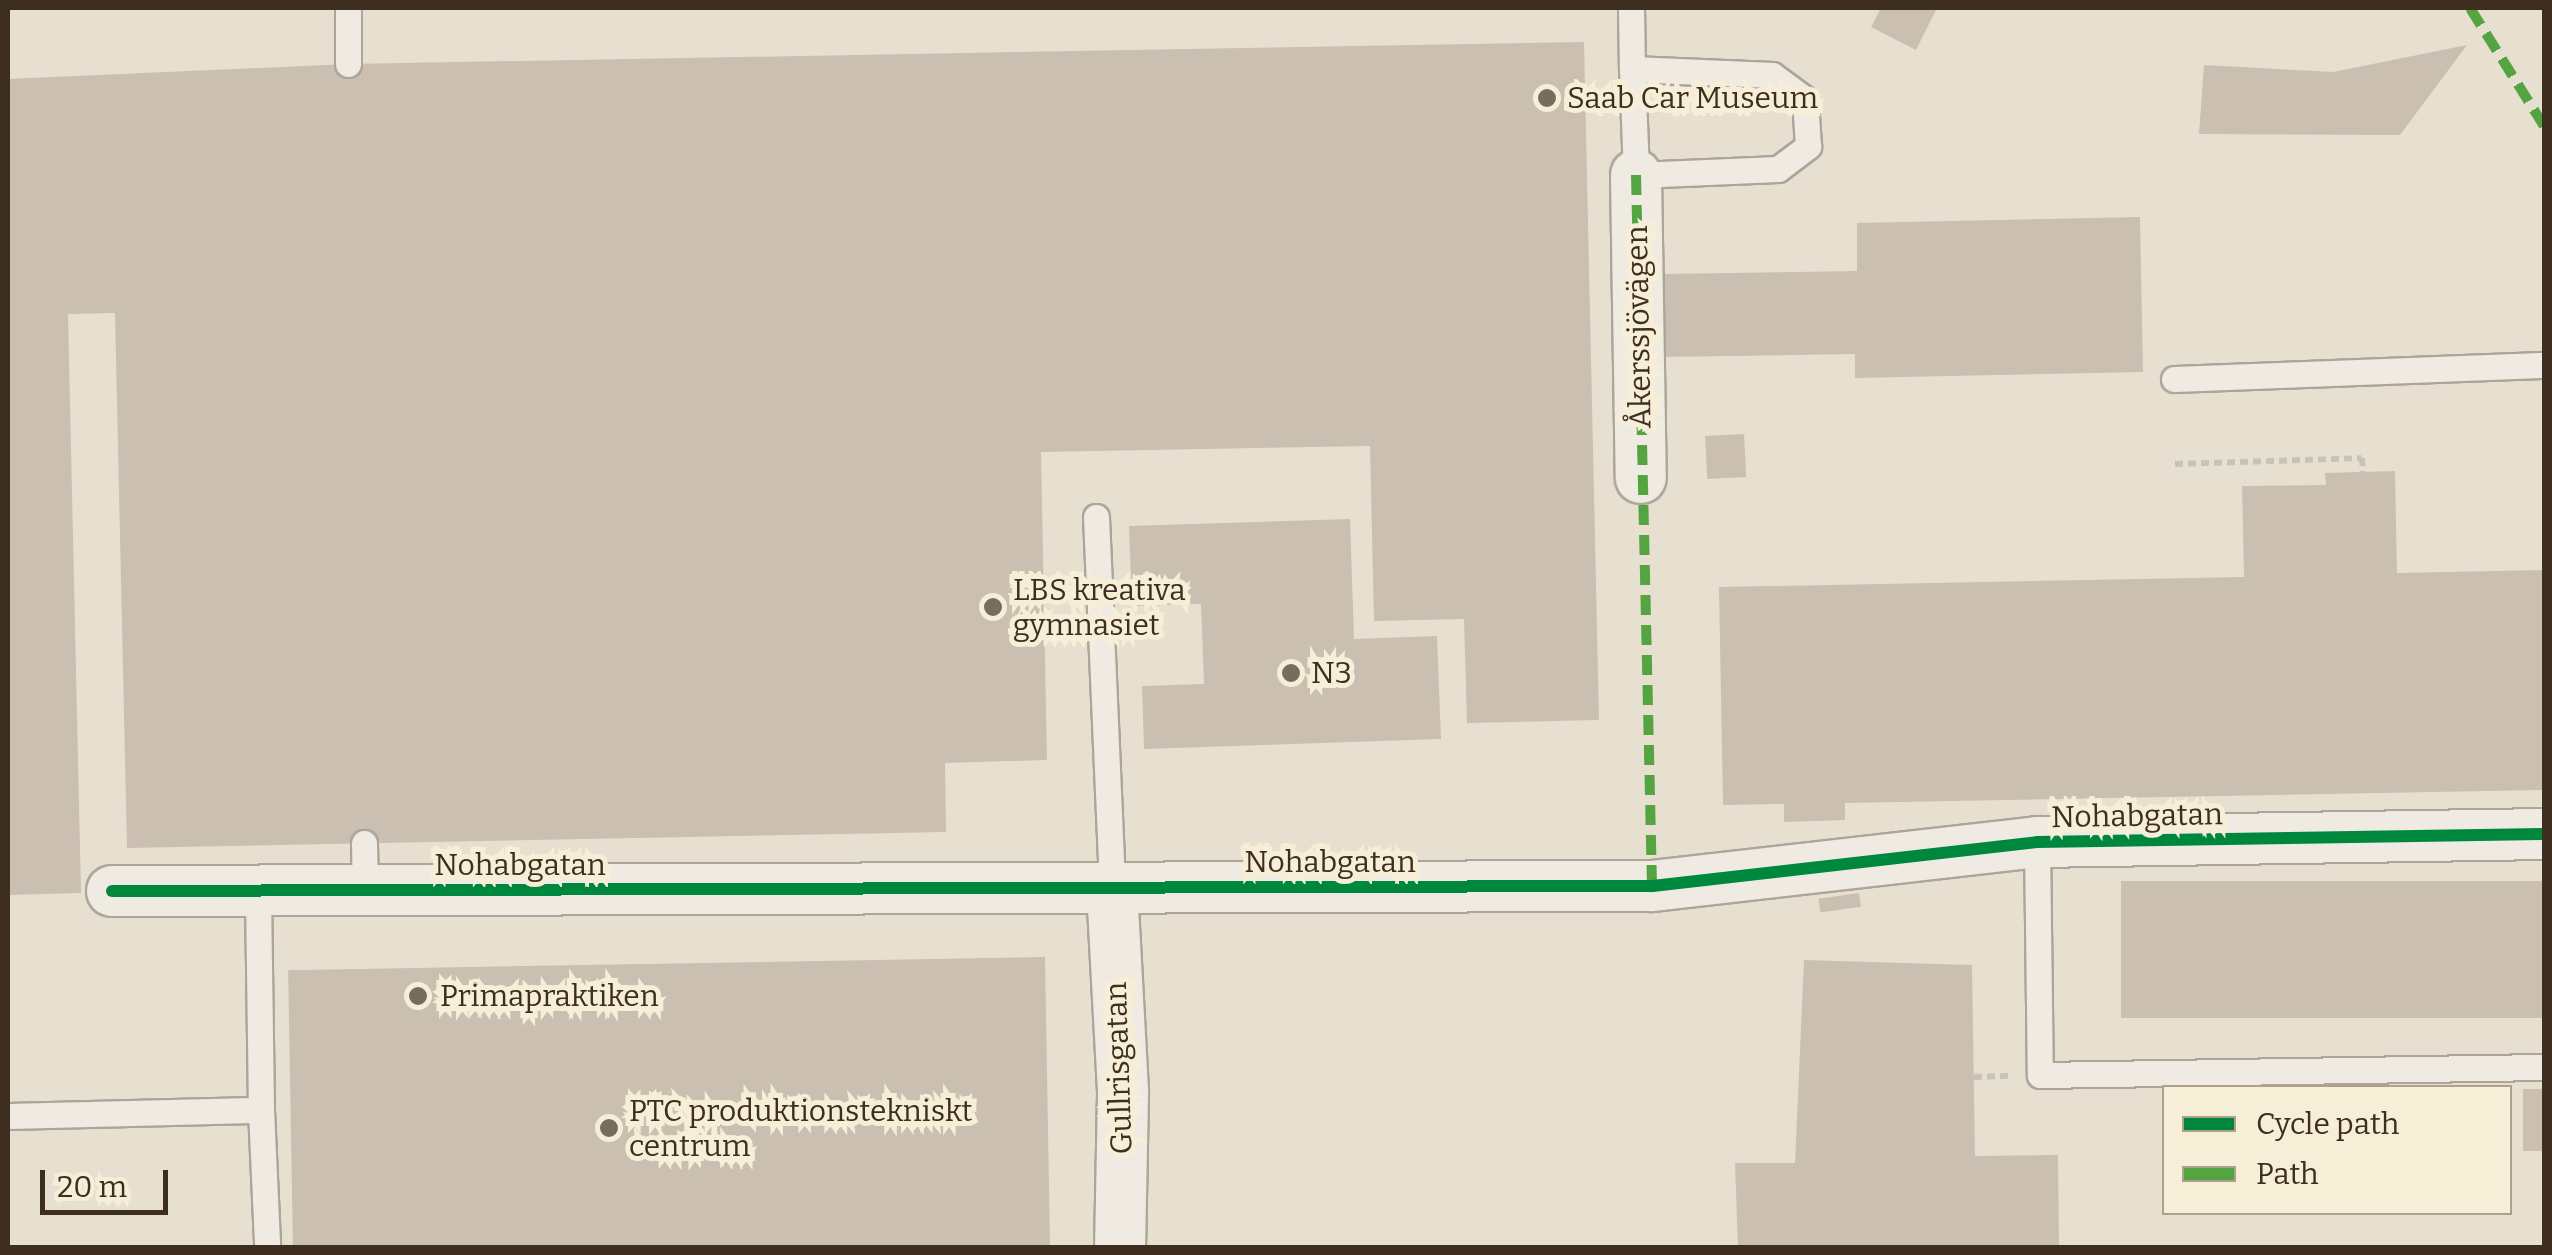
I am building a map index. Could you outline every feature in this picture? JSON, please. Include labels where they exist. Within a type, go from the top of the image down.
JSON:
[{"type":"street","name":"Åkerssjövägen","points":[[1636,175],[1641,478]]},
{"type":"street","name":"Nohabgatan","points":[[112,891],[258,893],[365,866],[1112,888],[1652,886],[2037,842],[2544,834]]},
{"type":"street","name":"Gullrisgatan","points":[[1112,888],[1123,1094],[1120,1248]]},
{"type":"lane","points":[[348,8],[348,64]]},
{"type":"lane","points":[[1632,8],[1632,69],[1636,175],[1778,169],[1808,146],[1812,124],[1805,99],[1772,75],[1632,69]]},
{"type":"lane","points":[[2174,379],[2542,365]]},
{"type":"lane","points":[[1096,517],[1112,888]]},
{"type":"lane","points":[[2037,842],[2040,1075],[2544,1068]]},
{"type":"lane","points":[[258,893],[267,1243]]},
{"type":"lane","points":[[8,1116],[261,1110]]},
{"type":"path","points":[[2175,464],[2362,458],[2363,472]]},
{"type":"building","points":[[1881,8],[1937,8],[1916,50],[1871,27]]},
{"type":"building","points":[[1584,42],[1599,720],[1467,723],[1464,619],[1374,621],[1370,446],[1041,452],[1047,760],[945,763],[946,832],[127,848],[115,313],[68,314],[81,893],[8,895],[8,79],[348,64]]},
{"type":"building","points":[[2467,45],[2400,135],[2199,134],[2204,65],[2333,72]]},
{"type":"building","points":[[2140,217],[2143,372],[1855,378],[1855,354],[1663,357],[1662,274],[1857,271],[1857,223]]},
{"type":"building","points":[[1744,434],[1746,477],[1707,479],[1705,436]]},
{"type":"building","points":[[2395,471],[2397,573],[2544,570],[2544,790],[1845,803],[1845,820],[1784,822],[1784,804],[1723,805],[1719,587],[2244,577],[2242,486],[2326,485],[2325,473]]},
{"type":"building","points":[[1350,519],[1354,639],[1437,636],[1441,739],[1144,749],[1142,686],[1204,684],[1201,604],[1132,606],[1129,526]]},
{"type":"building","points":[[2121,881],[2544,881],[2544,1018],[2121,1018]]},
{"type":"building","points":[[1859,893],[1861,907],[1820,913],[1818,899]]},
{"type":"building","points":[[1045,957],[1050,1248],[293,1248],[288,970]]},
{"type":"building","points":[[1804,960],[1972,965],[1975,1156],[2058,1155],[2059,1248],[1738,1248],[1735,1163],[1795,1163]]},
{"type":"building","points":[[2523,1089],[2544,1089],[2544,1151],[2523,1151]]},
{"type":"marked path","points":[[2470,8],[2544,126]]},
{"type":"marked path","points":[[1636,175],[1652,886]]},
{"type":"cycle path","points":[[112,891],[1652,886],[2037,842],[2544,834]]},
{"type":"place","name":"Saab Car Museum","points":[[1547,98]]},
{"type":"place","name":"LBS kreativa gymnasiet","points":[[993,607]]},
{"type":"place","name":"N3","points":[[1291,673]]},
{"type":"place","name":"Primapraktiken","points":[[418,996]]},
{"type":"place","name":"PTC produktionstekniskt centrum","points":[[609,1128]]}]
